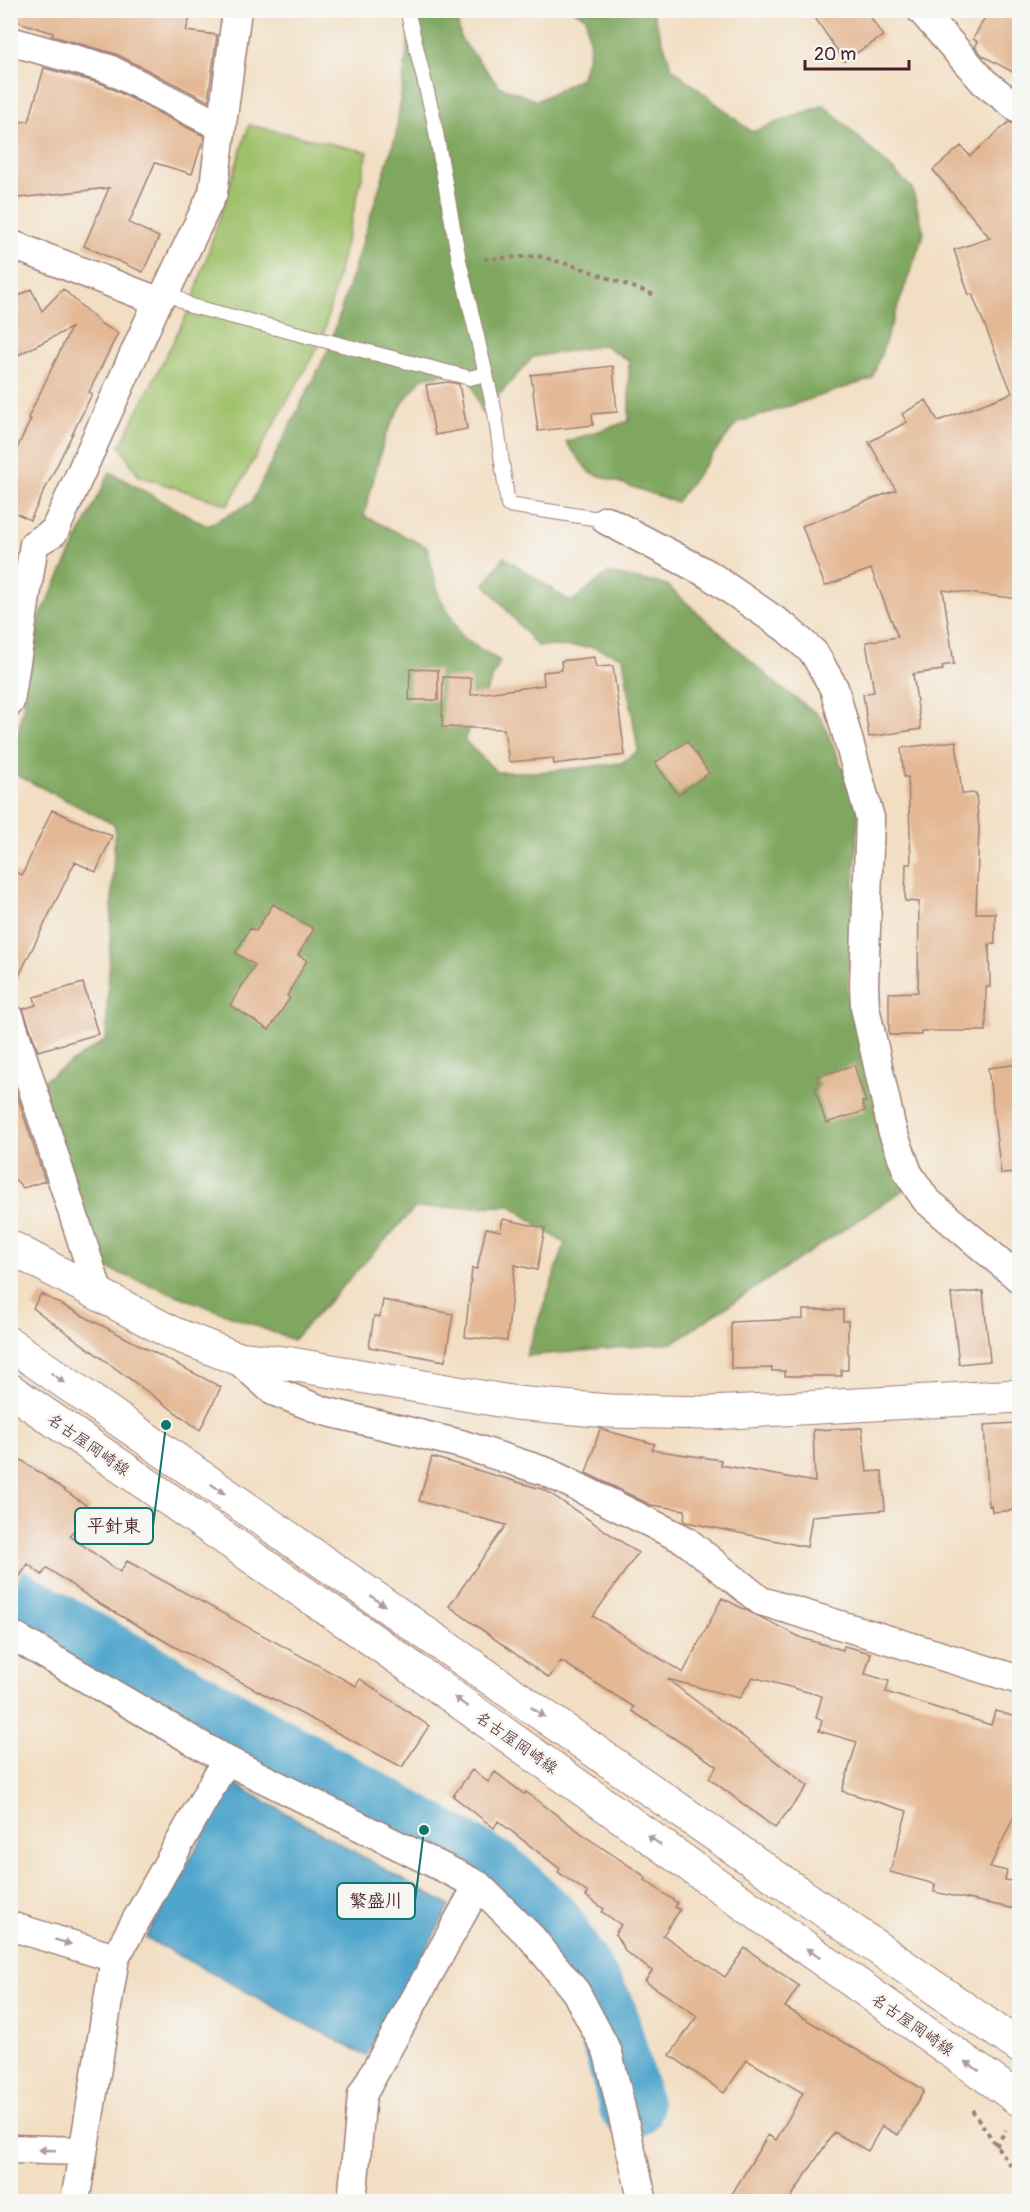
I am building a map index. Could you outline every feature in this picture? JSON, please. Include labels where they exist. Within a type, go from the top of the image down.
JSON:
[{"type":"main road","points":[[10,1247],[172,1333],[236,1358],[291,1364],[516,1403],[609,1411],[733,1412],[1020,1396]]},
{"type":"main road","points":[[10,1344],[1020,2047]]},
{"type":"main road","name":"名古屋岡崎線","points":[[10,1390],[374,1641],[1020,2100]]},
{"type":"street","points":[[10,702],[22,539],[54,532],[162,296],[213,193],[237,10]]},
{"type":"street","points":[[922,11],[984,82],[1020,110]]},
{"type":"street","points":[[10,41],[109,69],[220,126]]},
{"type":"street","points":[[10,244],[162,296]]},
{"type":"street","points":[[606,520],[708,574],[786,628],[814,653],[834,688],[870,818],[865,1007],[892,1130],[908,1173],[926,1200],[1020,1279]]},
{"type":"street","points":[[10,1018],[99,1294]]},
{"type":"street","points":[[236,1358],[273,1391],[324,1411],[462,1444],[547,1472],[685,1540],[761,1601],[1020,1680]]},
{"type":"street","points":[[17,1647],[226,1760],[478,1885],[532,1938],[576,1992],[603,2043],[611,2064],[643,2202]]},
{"type":"street","points":[[75,2202],[115,1958],[226,1760]]},
{"type":"street","points":[[352,2202],[362,2095],[478,1885]]},
{"type":"street","points":[[10,1926],[115,1958]]},
{"type":"street","points":[[10,2149],[83,2151]]},
{"type":"lane","points":[[407,10],[433,116],[459,260],[495,413],[508,505],[606,520]]},
{"type":"lane","points":[[162,296],[191,306],[470,378],[485,374]]},
{"type":"path","points":[[459,260],[538,256],[620,281],[657,296]]},
{"type":"green space","points":[[412,11],[455,11],[461,39],[499,86],[537,101],[582,77],[590,48],[586,17],[574,11],[652,11],[672,68],[752,132],[824,105],[912,188],[924,233],[872,379],[737,423],[676,502],[589,472],[566,442],[629,421],[629,361],[604,345],[533,357],[482,414],[468,370],[422,378],[404,401],[385,436],[364,516],[427,547],[439,596],[463,638],[500,661],[464,740],[497,772],[540,772],[621,763],[638,751],[623,657],[592,647],[537,646],[485,584],[504,557],[571,602],[608,573],[667,585],[775,683],[821,717],[859,808],[847,992],[869,1070],[926,1175],[672,1343],[526,1356],[565,1244],[511,1206],[415,1208],[293,1340],[90,1262],[30,1089],[106,1040],[115,825],[11,772],[39,619],[110,472],[207,526],[251,503],[329,348],[396,135]]},
{"type":"green space","points":[[249,125],[368,152],[322,340],[228,505],[139,476],[120,446],[191,306]]},
{"type":"water","points":[[233,1783],[450,1906],[366,2056],[146,1938]]},
{"type":"building","points":[[10,10],[192,10],[186,31],[217,35],[208,101],[116,54],[52,36],[53,33],[10,19]]},
{"type":"building","points":[[810,10],[866,10],[883,36],[844,61]]},
{"type":"building","points":[[989,10],[1020,10],[1020,76],[983,56],[975,47],[978,42],[973,39]]},
{"type":"building","points":[[44,68],[103,84],[204,136],[192,174],[155,163],[129,223],[159,237],[143,272],[84,246],[109,188],[10,199],[10,123],[29,121]]},
{"type":"building","points":[[1009,122],[1020,126],[1020,599],[943,590],[954,664],[942,666],[943,670],[913,674],[921,729],[869,737],[863,694],[874,692],[866,642],[898,637],[871,569],[825,586],[802,526],[896,490],[869,442],[907,422],[902,414],[926,400],[938,421],[1012,393],[972,294],[969,295],[954,250],[990,238],[933,170],[961,146],[970,156]]},
{"type":"building","points":[[31,289],[42,311],[63,289],[101,324],[118,333],[89,392],[92,394],[30,520],[10,510],[10,463],[31,419],[28,418],[71,328],[10,359],[10,346],[14,342],[10,334],[10,301]]},
{"type":"building","points":[[613,366],[617,412],[592,414],[593,425],[538,431],[531,375]]},
{"type":"building","points":[[448,382],[459,384],[467,429],[435,435],[426,385]]},
{"type":"building","points":[[594,657],[596,667],[613,666],[625,755],[554,764],[553,758],[509,762],[504,729],[442,727],[443,677],[471,678],[471,695],[544,685],[543,672],[562,670],[561,661]]},
{"type":"building","points":[[410,669],[438,670],[438,700],[409,700]]},
{"type":"building","points":[[687,741],[709,773],[678,795],[655,763]]},
{"type":"building","points":[[956,741],[962,794],[976,793],[979,829],[976,913],[995,913],[995,944],[989,944],[990,987],[986,987],[986,1031],[921,1031],[921,1035],[889,1035],[889,993],[918,992],[919,902],[905,901],[906,864],[911,864],[908,777],[904,777],[901,748]]},
{"type":"building","points":[[52,810],[112,836],[96,872],[75,862],[10,994],[10,870],[22,875]]},
{"type":"building","points":[[273,904],[314,929],[298,955],[307,960],[287,996],[290,998],[269,1030],[230,1005],[255,965],[235,953],[250,928],[256,931]]},
{"type":"building","points":[[83,983],[98,1034],[38,1051],[23,1009],[36,1005],[34,997]]},
{"type":"building","points":[[1020,1064],[1020,1173],[1001,1174],[988,1068]]},
{"type":"building","points":[[854,1065],[866,1102],[862,1102],[865,1111],[826,1123],[815,1089],[820,1087],[816,1077]]},
{"type":"building","points":[[10,1073],[45,1181],[23,1188],[10,1174]]},
{"type":"building","points":[[503,1219],[545,1228],[537,1270],[515,1265],[507,1341],[465,1337],[472,1268],[477,1269],[486,1228],[500,1231]]},
{"type":"building","points":[[983,1291],[990,1361],[959,1364],[951,1294]]},
{"type":"building","points":[[41,1294],[221,1387],[200,1430],[33,1308]]},
{"type":"building","points":[[383,1300],[453,1314],[445,1361],[369,1347],[374,1316],[380,1317]]},
{"type":"building","points":[[803,1310],[843,1310],[843,1321],[848,1321],[848,1370],[841,1370],[841,1376],[785,1376],[785,1371],[772,1371],[772,1368],[731,1369],[731,1322],[803,1319]]},
{"type":"building","points":[[1017,1423],[1020,1510],[992,1512],[991,1505],[989,1506],[984,1425]]},
{"type":"building","points":[[862,1428],[867,1472],[882,1471],[885,1510],[812,1516],[807,1547],[686,1522],[684,1521],[685,1510],[651,1505],[586,1473],[600,1429],[655,1444],[652,1450],[721,1460],[721,1465],[815,1482],[813,1430]]},
{"type":"building","points":[[10,1452],[90,1508],[70,1536],[120,1572],[127,1561],[356,1686],[360,1679],[429,1726],[402,1767],[175,1647],[95,1601],[47,1568],[42,1575],[28,1564],[10,1591]]},
{"type":"building","points":[[432,1457],[545,1490],[638,1553],[593,1616],[683,1673],[722,1598],[802,1638],[843,1650],[844,1646],[871,1653],[865,1674],[889,1681],[886,1692],[991,1725],[995,1711],[1020,1718],[1020,1804],[990,1867],[1007,1871],[1005,1880],[1020,1882],[1020,1910],[934,1892],[935,1884],[890,1872],[907,1811],[842,1791],[857,1742],[819,1731],[822,1720],[816,1718],[822,1696],[753,1677],[739,1698],[667,1679],[808,1786],[775,1828],[709,1778],[717,1766],[632,1711],[634,1707],[561,1661],[549,1678],[449,1606],[506,1525],[419,1501]]},
{"type":"building","points":[[472,1770],[488,1782],[495,1772],[524,1794],[526,1792],[589,1839],[646,1877],[645,1880],[677,1903],[675,1907],[680,1910],[663,1935],[725,1977],[745,1948],[799,1986],[785,2007],[921,2088],[924,2091],[898,2135],[882,2126],[868,2151],[834,2132],[788,2202],[727,2202],[768,2135],[776,2140],[803,2093],[747,2060],[724,2093],[670,2055],[697,2016],[645,1981],[652,1971],[626,1952],[615,1934],[621,1925],[602,1912],[604,1909],[586,1896],[588,1893],[558,1872],[560,1869],[498,1821],[494,1828],[453,1796]]},
{"type":"waterway","points":[[10,1598],[498,1873],[550,1921],[605,2011],[631,2107]]},
{"type":"place","name":"平針東","points":[[166,1425]]},
{"type":"place","name":"繁盛川","points":[[424,1830]]}]
